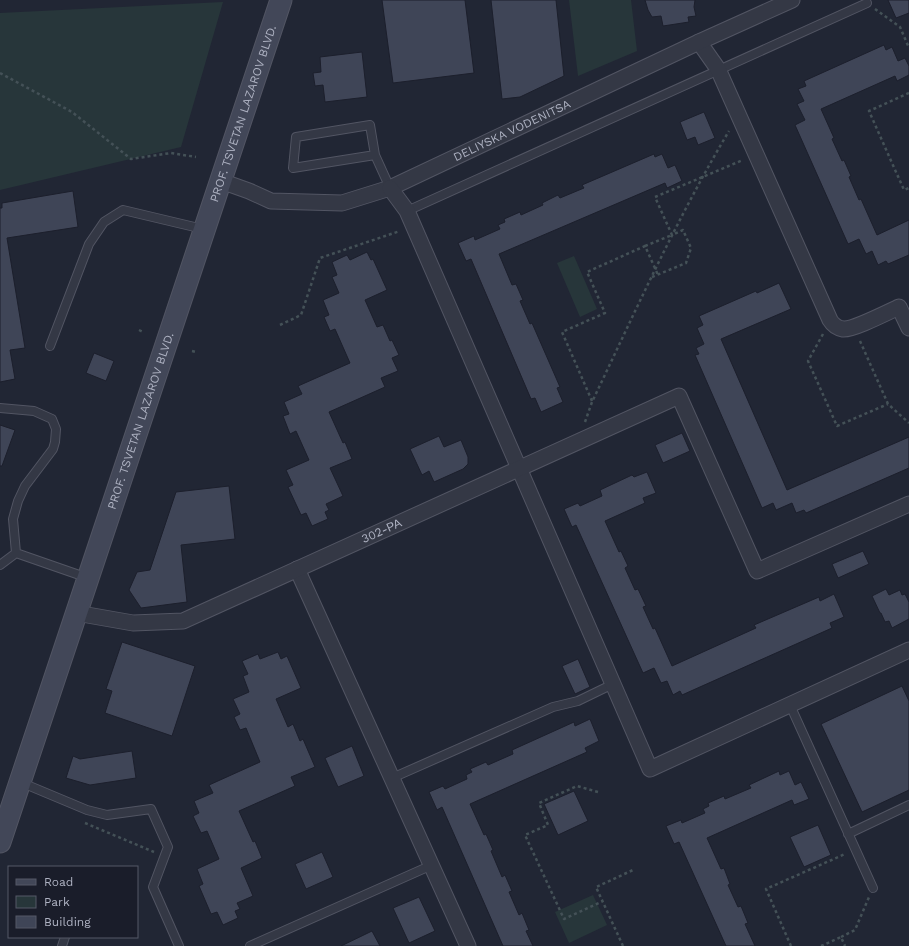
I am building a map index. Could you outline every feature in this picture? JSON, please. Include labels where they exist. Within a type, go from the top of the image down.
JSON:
[{"type":"main road","name":"PROF. TSVETAN LAZAROV BLVD.","points":[[0,842],[10,802],[20,782],[281,0]]},
{"type":"street","name":"DELIYSKA VODENITSA","points":[[221,181],[271,201],[342,202],[390,188],[699,42],[792,0]]},
{"type":"street","points":[[699,42],[718,69],[830,320],[838,328],[849,329],[899,307],[909,328]]},
{"type":"street","points":[[390,188],[407,211],[414,226],[650,769],[909,650]]},
{"type":"street","name":"302-РА","points":[[76,613],[133,623],[183,621],[679,396],[757,571],[909,504]]},
{"type":"street","points":[[297,569],[468,946]]},
{"type":"lane","points":[[407,211],[718,69],[867,3]]},
{"type":"lane","points":[[375,155],[293,168],[296,137],[370,125],[375,155],[390,188]]},
{"type":"lane","points":[[50,346],[89,244],[104,222],[123,210],[204,230]]},
{"type":"lane","points":[[0,408],[34,411],[52,419],[56,428],[56,442],[53,449],[25,486],[18,502],[13,519],[16,553]]},
{"type":"lane","points":[[16,553],[88,578]]},
{"type":"lane","points":[[0,565],[16,553]]},
{"type":"lane","points":[[392,778],[553,707],[578,701],[613,684]]},
{"type":"lane","points":[[790,705],[873,888]]},
{"type":"lane","points":[[20,782],[87,810],[107,815],[151,809],[168,847],[153,887],[179,946]]},
{"type":"lane","points":[[848,834],[909,805]]},
{"type":"lane","points":[[250,946],[432,865]]},
{"type":"path","points":[[867,3],[900,27],[909,48]]},
{"type":"path","points":[[0,73],[72,112],[131,159],[170,153],[196,157]]},
{"type":"path","points":[[909,93],[869,111],[904,190],[909,188]]},
{"type":"path","points":[[577,443],[592,402],[672,235],[701,178],[738,115]]},
{"type":"path","points":[[672,235],[655,197],[756,155]]},
{"type":"path","points":[[280,325],[301,315],[320,258],[414,226]]},
{"type":"path","points":[[592,402],[562,332],[605,313],[587,272],[683,230],[691,248],[686,263],[652,277]]},
{"type":"path","points":[[645,246],[658,275]]},
{"type":"path","points":[[830,320],[808,361],[837,426],[888,404]]},
{"type":"path","points":[[854,327],[888,404],[909,423]]},
{"type":"path","points":[[138,330],[143,332]]},
{"type":"path","points":[[192,351],[196,352]]},
{"type":"path","points":[[598,792],[577,786],[539,803],[548,825],[525,835],[564,919],[603,901]]},
{"type":"path","points":[[80,821],[164,856]]},
{"type":"path","points":[[791,946],[766,890],[855,849]]},
{"type":"path","points":[[623,946],[596,887],[634,870]]},
{"type":"path","points":[[820,946],[855,930],[873,888]]},
{"type":"path","points":[[841,937],[846,946]]},
{"type":"green space","points":[[569,0],[631,0],[637,51],[578,76]]},
{"type":"green space","points":[[223,2],[181,147],[0,190],[0,13]]},
{"type":"green space","points":[[574,256],[597,309],[580,317],[557,263]]},
{"type":"green space","points":[[593,895],[607,925],[569,943],[555,912]]},
{"type":"building","points":[[382,0],[465,0],[474,73],[393,83]]},
{"type":"building","points":[[491,0],[556,0],[564,76],[520,97],[502,99]]},
{"type":"building","points":[[645,0],[695,0],[694,7],[696,16],[688,17],[689,22],[663,26],[661,16],[652,17]]},
{"type":"building","points":[[888,0],[909,0],[909,13],[896,18]]},
{"type":"building","points":[[884,45],[886,50],[892,47],[898,61],[905,58],[909,66],[909,75],[897,81],[895,76],[821,109],[834,138],[832,139],[851,176],[849,177],[859,200],[861,199],[877,235],[909,220],[909,255],[888,264],[886,261],[878,265],[872,251],[866,254],[859,239],[848,244],[795,125],[805,120],[797,104],[804,101],[798,89],[806,86],[804,81]]},
{"type":"building","points":[[362,52],[367,97],[325,102],[323,85],[315,86],[313,73],[321,72],[320,57]]},
{"type":"building","points":[[704,112],[715,138],[698,145],[695,137],[687,140],[680,122]]},
{"type":"building","points":[[654,154],[655,157],[662,154],[668,168],[675,165],[682,181],[667,188],[665,183],[499,254],[512,285],[516,284],[523,300],[520,301],[530,324],[532,323],[560,387],[557,388],[563,402],[541,412],[535,398],[531,399],[471,259],[466,261],[458,243],[474,236],[475,240],[500,229],[498,225],[505,222],[504,219],[520,212],[521,215],[543,205],[542,203],[558,195],[560,198],[584,188],[582,185]]},
{"type":"building","points":[[73,191],[78,227],[7,238],[25,348],[10,350],[15,379],[0,382],[0,208],[2,208],[2,203]]},
{"type":"building","points":[[367,252],[371,260],[373,259],[387,290],[365,300],[377,327],[383,325],[390,341],[392,340],[399,355],[392,358],[398,371],[381,378],[385,387],[329,412],[352,459],[330,468],[343,496],[326,504],[329,510],[325,512],[328,519],[312,526],[306,513],[301,515],[288,487],[293,485],[286,470],[309,460],[296,431],[290,434],[283,416],[289,414],[284,402],[302,394],[298,386],[350,363],[335,329],[330,331],[324,317],[329,315],[323,300],[339,293],[332,277],[337,275],[332,262],[347,255],[350,260]]},
{"type":"building","points":[[779,283],[791,309],[721,339],[787,490],[909,437],[909,468],[806,513],[804,510],[796,513],[792,503],[776,510],[773,503],[762,508],[695,355],[699,354],[696,348],[704,344],[697,328],[703,325],[699,316],[756,291],[757,293]]},
{"type":"building","points":[[94,353],[114,361],[106,381],[86,373]]},
{"type":"building","points":[[0,425],[15,430],[2,466],[0,466]]},
{"type":"building","points":[[682,433],[690,451],[663,463],[655,445]]},
{"type":"building","points":[[439,436],[444,447],[461,440],[468,457],[468,464],[463,469],[434,482],[429,471],[422,475],[410,449]]},
{"type":"building","points":[[647,472],[656,493],[643,498],[645,503],[605,521],[619,552],[621,551],[628,566],[625,568],[635,590],[638,589],[646,606],[643,607],[653,629],[655,628],[672,666],[756,628],[754,625],[819,597],[820,601],[834,594],[844,617],[830,623],[832,628],[682,695],[680,691],[673,695],[667,681],[661,683],[654,668],[643,673],[576,525],[572,527],[564,509],[578,503],[580,506],[602,496],[600,490],[632,475],[634,477]]},
{"type":"building","points":[[229,486],[235,539],[181,545],[187,602],[141,608],[129,590],[137,572],[150,570],[176,492]]},
{"type":"building","points":[[863,551],[869,564],[838,578],[832,564]]},
{"type":"building","points":[[886,589],[889,595],[900,590],[902,595],[905,594],[909,602],[909,619],[892,628],[889,621],[885,622],[872,596]]},
{"type":"building","points":[[122,642],[195,666],[172,736],[105,713],[112,691],[106,689]]},
{"type":"building","points":[[278,652],[281,659],[287,656],[301,688],[276,699],[288,727],[293,724],[300,741],[303,739],[315,767],[291,777],[295,786],[239,811],[262,858],[241,868],[253,896],[237,903],[240,909],[235,911],[238,918],[223,925],[217,912],[211,914],[199,886],[203,884],[197,869],[219,859],[207,831],[201,833],[193,816],[199,813],[194,801],[213,793],[209,785],[260,762],[246,728],[240,730],[234,717],[240,714],[233,699],[249,692],[243,676],[248,674],[242,661],[258,654],[260,659]]},
{"type":"building","points":[[578,659],[590,687],[575,694],[562,666]]},
{"type":"building","points":[[902,686],[909,701],[909,790],[862,812],[821,724]]},
{"type":"building","points":[[590,719],[599,741],[585,748],[587,752],[470,804],[484,835],[486,834],[493,850],[491,851],[502,877],[505,875],[512,891],[509,892],[519,915],[522,913],[529,930],[526,931],[533,946],[503,946],[442,807],[437,810],[429,792],[443,786],[445,789],[467,779],[466,775],[472,772],[470,769],[486,762],[488,765],[513,754],[512,750],[574,722],[575,726]]},
{"type":"building","points":[[352,746],[364,776],[338,787],[325,758]]},
{"type":"building","points":[[132,751],[136,778],[90,785],[66,778],[73,756],[80,759]]},
{"type":"building","points":[[779,771],[780,775],[789,771],[795,785],[801,782],[809,799],[794,805],[792,800],[707,838],[721,869],[724,868],[730,884],[728,885],[738,907],[741,906],[748,923],[745,924],[755,946],[726,946],[679,842],[674,844],[666,826],[681,820],[682,823],[705,813],[703,809],[709,806],[708,803],[724,796],[725,799],[751,788],[749,785]]},
{"type":"building","points":[[574,791],[588,821],[558,835],[544,804]]},
{"type":"building","points":[[818,825],[831,855],[804,867],[790,837]]},
{"type":"building","points":[[322,852],[333,877],[306,889],[295,864]]},
{"type":"building","points":[[419,897],[435,931],[409,943],[393,908]]},
{"type":"building","points":[[372,931],[380,946],[341,946]]}]
